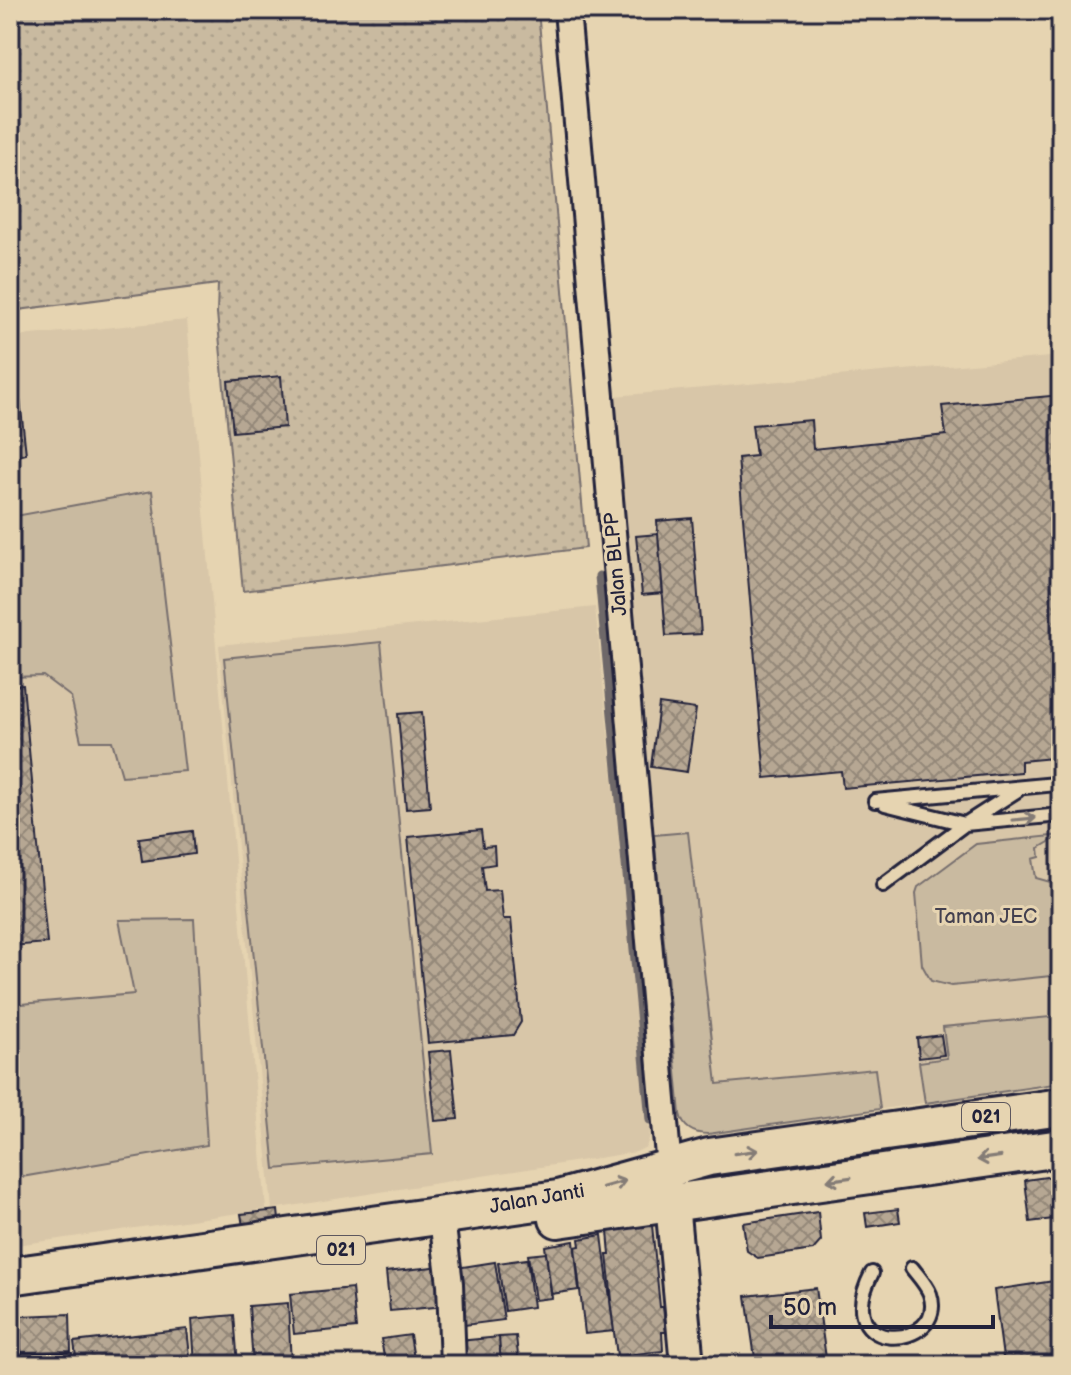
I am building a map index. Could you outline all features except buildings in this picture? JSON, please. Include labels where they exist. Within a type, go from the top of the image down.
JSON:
[{"type":"main road","name":"Jalan Janti","points":[[10,1297],[444,1235],[671,1186],[709,1157],[1061,1107]]},
{"type":"main road","points":[[911,1128],[917,1168]]},
{"type":"main road","name":"Jalan Janti","points":[[10,1276],[558,1199],[671,1186],[917,1168],[1061,1148]]},
{"type":"street","name":"Jalan BLPP","points":[[567,10],[671,1186]]},
{"type":"street","points":[[671,1186],[687,1365]]},
{"type":"street","points":[[444,1235],[450,1284],[453,1365]]},
{"type":"lane","points":[[1056,784],[875,801],[965,824],[1061,815]]},
{"type":"lane","points":[[883,885],[965,824],[1021,788]]},
{"type":"lane","points":[[872,1273],[862,1295],[863,1320],[875,1332],[892,1337],[902,1336],[919,1331],[926,1325],[932,1311],[930,1294],[912,1268]]},
{"type":"shaded area","points":[[187,320],[266,1209],[10,1246],[10,337]]},
{"type":"shaded area","points":[[1061,356],[1061,1083],[708,1134],[692,1131],[684,1125],[680,1114],[615,396]]},
{"type":"shaded area","points":[[595,607],[650,1136],[646,1147],[636,1152],[272,1209],[219,645]]},
{"type":"green space","points":[[10,10],[538,10],[586,548],[243,591],[217,313],[218,284],[10,311]]},
{"type":"green space","points":[[152,491],[185,771],[122,776],[112,741],[81,741],[71,697],[43,676],[10,677],[10,517]]},
{"type":"green space","points":[[381,642],[432,1154],[275,1169],[224,658]]},
{"type":"green space","points":[[688,832],[717,1084],[875,1069],[880,1109],[708,1134],[698,1133],[686,1126],[680,1114],[654,835]]},
{"type":"green space","name":"Taman JEC","points":[[1061,835],[1039,848],[1040,857],[1033,859],[1036,878],[1061,885],[1061,975],[951,986],[931,981],[922,965],[918,887],[976,844]]},
{"type":"green space","points":[[194,919],[207,1145],[10,1179],[10,1005],[134,994],[119,920]]},
{"type":"green space","points":[[1061,1016],[1061,1083],[925,1103],[919,1062],[947,1058],[943,1027]]},
{"type":"waterway","points":[[599,576],[650,1120]]}]
